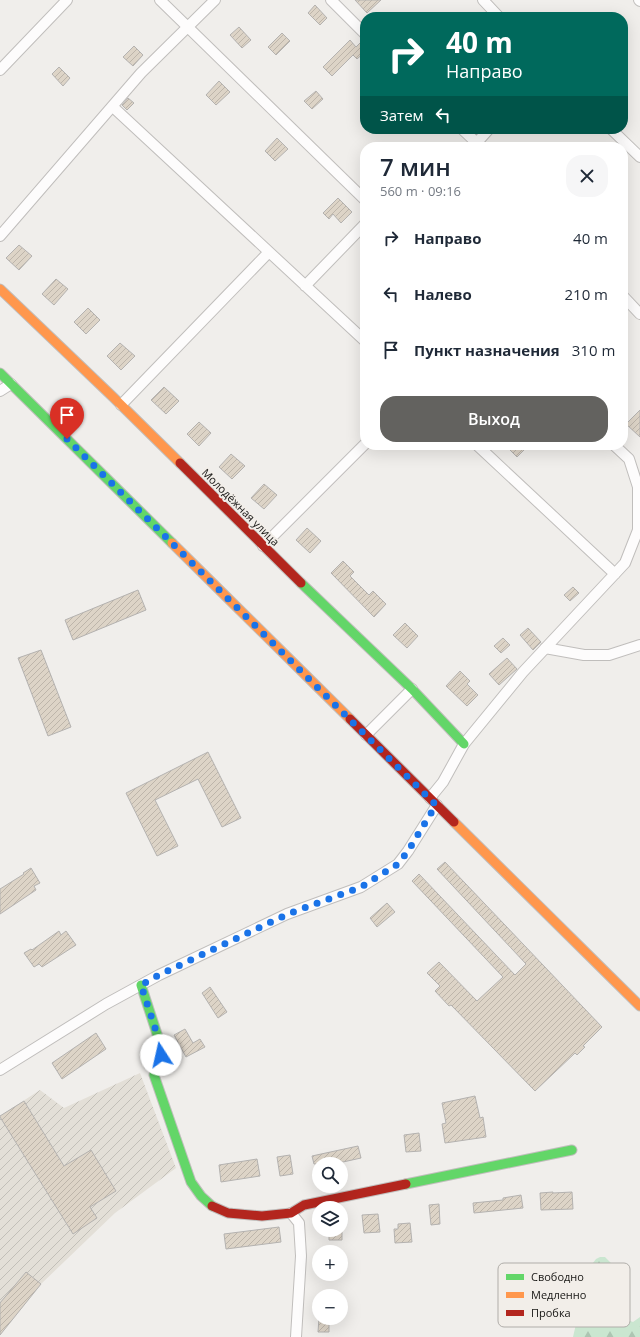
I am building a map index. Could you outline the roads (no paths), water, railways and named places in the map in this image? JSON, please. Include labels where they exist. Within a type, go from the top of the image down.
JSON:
[{"type":"street","points":[[0,70],[67,0]]},
{"type":"street","points":[[160,0],[360,195]]},
{"type":"street","points":[[0,236],[141,73],[215,0]]},
{"type":"street","points":[[331,0],[360,29]]},
{"type":"street","points":[[483,0],[494,12]]},
{"type":"street","points":[[113,107],[360,336]]},
{"type":"street","points":[[466,134],[473,142]]},
{"type":"street","points":[[616,134],[624,142]]},
{"type":"street","points":[[628,145],[640,157]]},
{"type":"street","points":[[305,286],[360,229]]},
{"type":"street","points":[[122,405],[269,252]]},
{"type":"street","name":"Молодёжная улица","points":[[0,289],[122,405],[263,546],[412,689],[464,744]]},
{"type":"street","points":[[628,301],[640,314]]},
{"type":"street","points":[[0,373],[640,1006]]},
{"type":"street","points":[[0,391],[12,384]]},
{"type":"street","points":[[263,546],[360,449]]},
{"type":"street","points":[[481,450],[615,574]]},
{"type":"street","points":[[0,1070],[106,1004],[159,975],[288,914],[361,887],[398,864],[408,851],[464,744],[523,672],[625,563],[638,530],[638,487],[628,459],[619,450]]},
{"type":"street","points":[[546,648],[584,655],[609,655],[640,645]]},
{"type":"street","points":[[366,735],[412,689]]},
{"type":"street","points":[[141,985],[160,1043],[161,1055],[156,1064],[154,1075],[191,1182],[201,1196],[213,1207],[228,1213],[262,1216],[291,1213],[304,1205],[572,1150]]},
{"type":"street","points":[[291,1213],[299,1223],[301,1256],[296,1337]]}]
